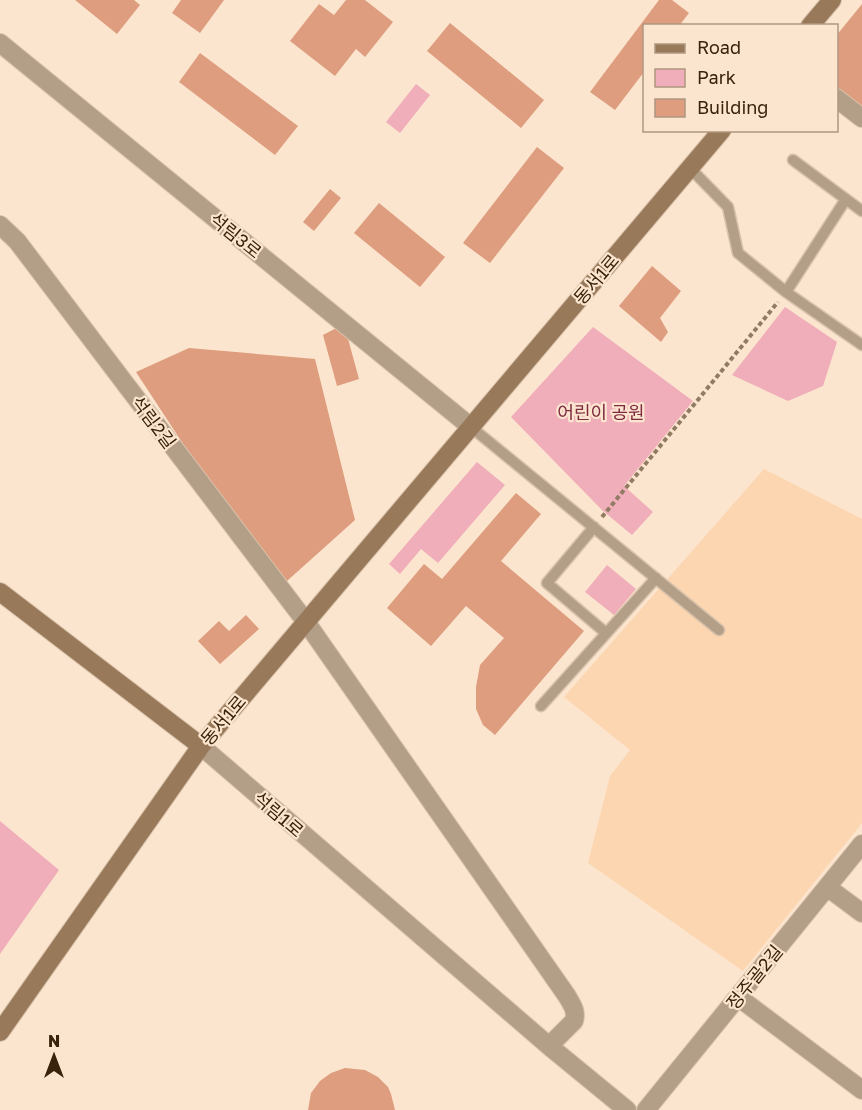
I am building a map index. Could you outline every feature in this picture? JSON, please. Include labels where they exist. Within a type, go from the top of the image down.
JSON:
[{"type":"street","points":[[812,24],[832,0]]},
{"type":"street","name":"석림3로","points":[[0,43],[471,427]]},
{"type":"street","points":[[838,99],[862,118]]},
{"type":"street","name":"동서1로","points":[[0,1032],[201,746],[720,132]]},
{"type":"street","name":"석림2길","points":[[0,225],[17,241],[306,622]]},
{"type":"street","name":"석림1로","points":[[0,592],[201,746],[549,1046],[627,1110]]},
{"type":"street","points":[[306,622],[571,1002],[574,1008],[574,1021],[549,1046]]},
{"type":"street","name":"정주골2길","points":[[646,1110],[862,844]]},
{"type":"street","points":[[827,886],[862,913]]},
{"type":"street","points":[[738,997],[862,1090]]},
{"type":"lane","points":[[793,160],[862,211]]},
{"type":"lane","points":[[690,168],[728,207],[738,254],[786,292],[862,345]]},
{"type":"lane","points":[[786,292],[846,199]]},
{"type":"lane","points":[[471,427],[719,630]]},
{"type":"lane","points":[[594,527],[547,583],[606,633]]},
{"type":"lane","points":[[541,706],[656,578]]},
{"type":"path","points":[[594,527],[786,292]]},
{"type":"shaded area","points":[[764,469],[862,519],[862,823],[743,971],[588,863],[610,776],[630,750],[564,697]]},
{"type":"green space","points":[[416,84],[430,95],[400,133],[386,122]]},
{"type":"green space","points":[[785,307],[837,342],[823,386],[788,401],[732,375]]},
{"type":"green space","name":"어린이 공원","points":[[593,327],[693,401],[624,486],[653,512],[632,535],[602,510],[511,417]]},
{"type":"green space","points":[[477,462],[505,485],[438,563],[421,549],[400,574],[389,564]]},
{"type":"green space","points":[[607,565],[636,589],[614,615],[585,592]]},
{"type":"green space","points":[[0,821],[59,870],[0,954]]},
{"type":"building","points":[[75,0],[134,0],[140,5],[117,34]]},
{"type":"building","points":[[181,0],[224,0],[200,33],[172,13]]},
{"type":"building","points":[[346,0],[365,0],[393,22],[365,57],[356,49],[335,76],[290,41],[319,4],[334,15]]},
{"type":"building","points":[[659,0],[672,0],[689,13],[681,24],[643,24],[643,73],[615,110],[590,92]]},
{"type":"building","points":[[862,4],[862,111],[838,96],[838,34]]},
{"type":"building","points":[[450,23],[544,100],[521,128],[427,51]]},
{"type":"building","points":[[200,53],[298,126],[275,155],[179,82]]},
{"type":"building","points":[[537,147],[564,168],[490,263],[463,243]]},
{"type":"building","points":[[330,189],[341,198],[314,231],[303,222]]},
{"type":"building","points":[[379,203],[445,257],[420,287],[354,233]]},
{"type":"building","points":[[652,266],[681,291],[660,318],[668,332],[661,342],[619,306]]},
{"type":"building","points":[[344,324],[359,379],[337,386],[323,335]]},
{"type":"building","points":[[189,348],[315,359],[355,520],[287,581],[195,462],[136,372]]},
{"type":"building","points":[[516,493],[541,514],[501,561],[584,631],[495,735],[483,725],[476,709],[476,687],[480,665],[504,638],[466,606],[431,646],[387,608],[424,564],[442,579]]},
{"type":"building","points":[[246,615],[259,629],[220,664],[198,641],[219,621],[229,631]]},
{"type":"building","points":[[345,1068],[365,1070],[378,1077],[388,1087],[395,1110],[308,1110],[311,1093],[320,1081],[331,1073]]}]
